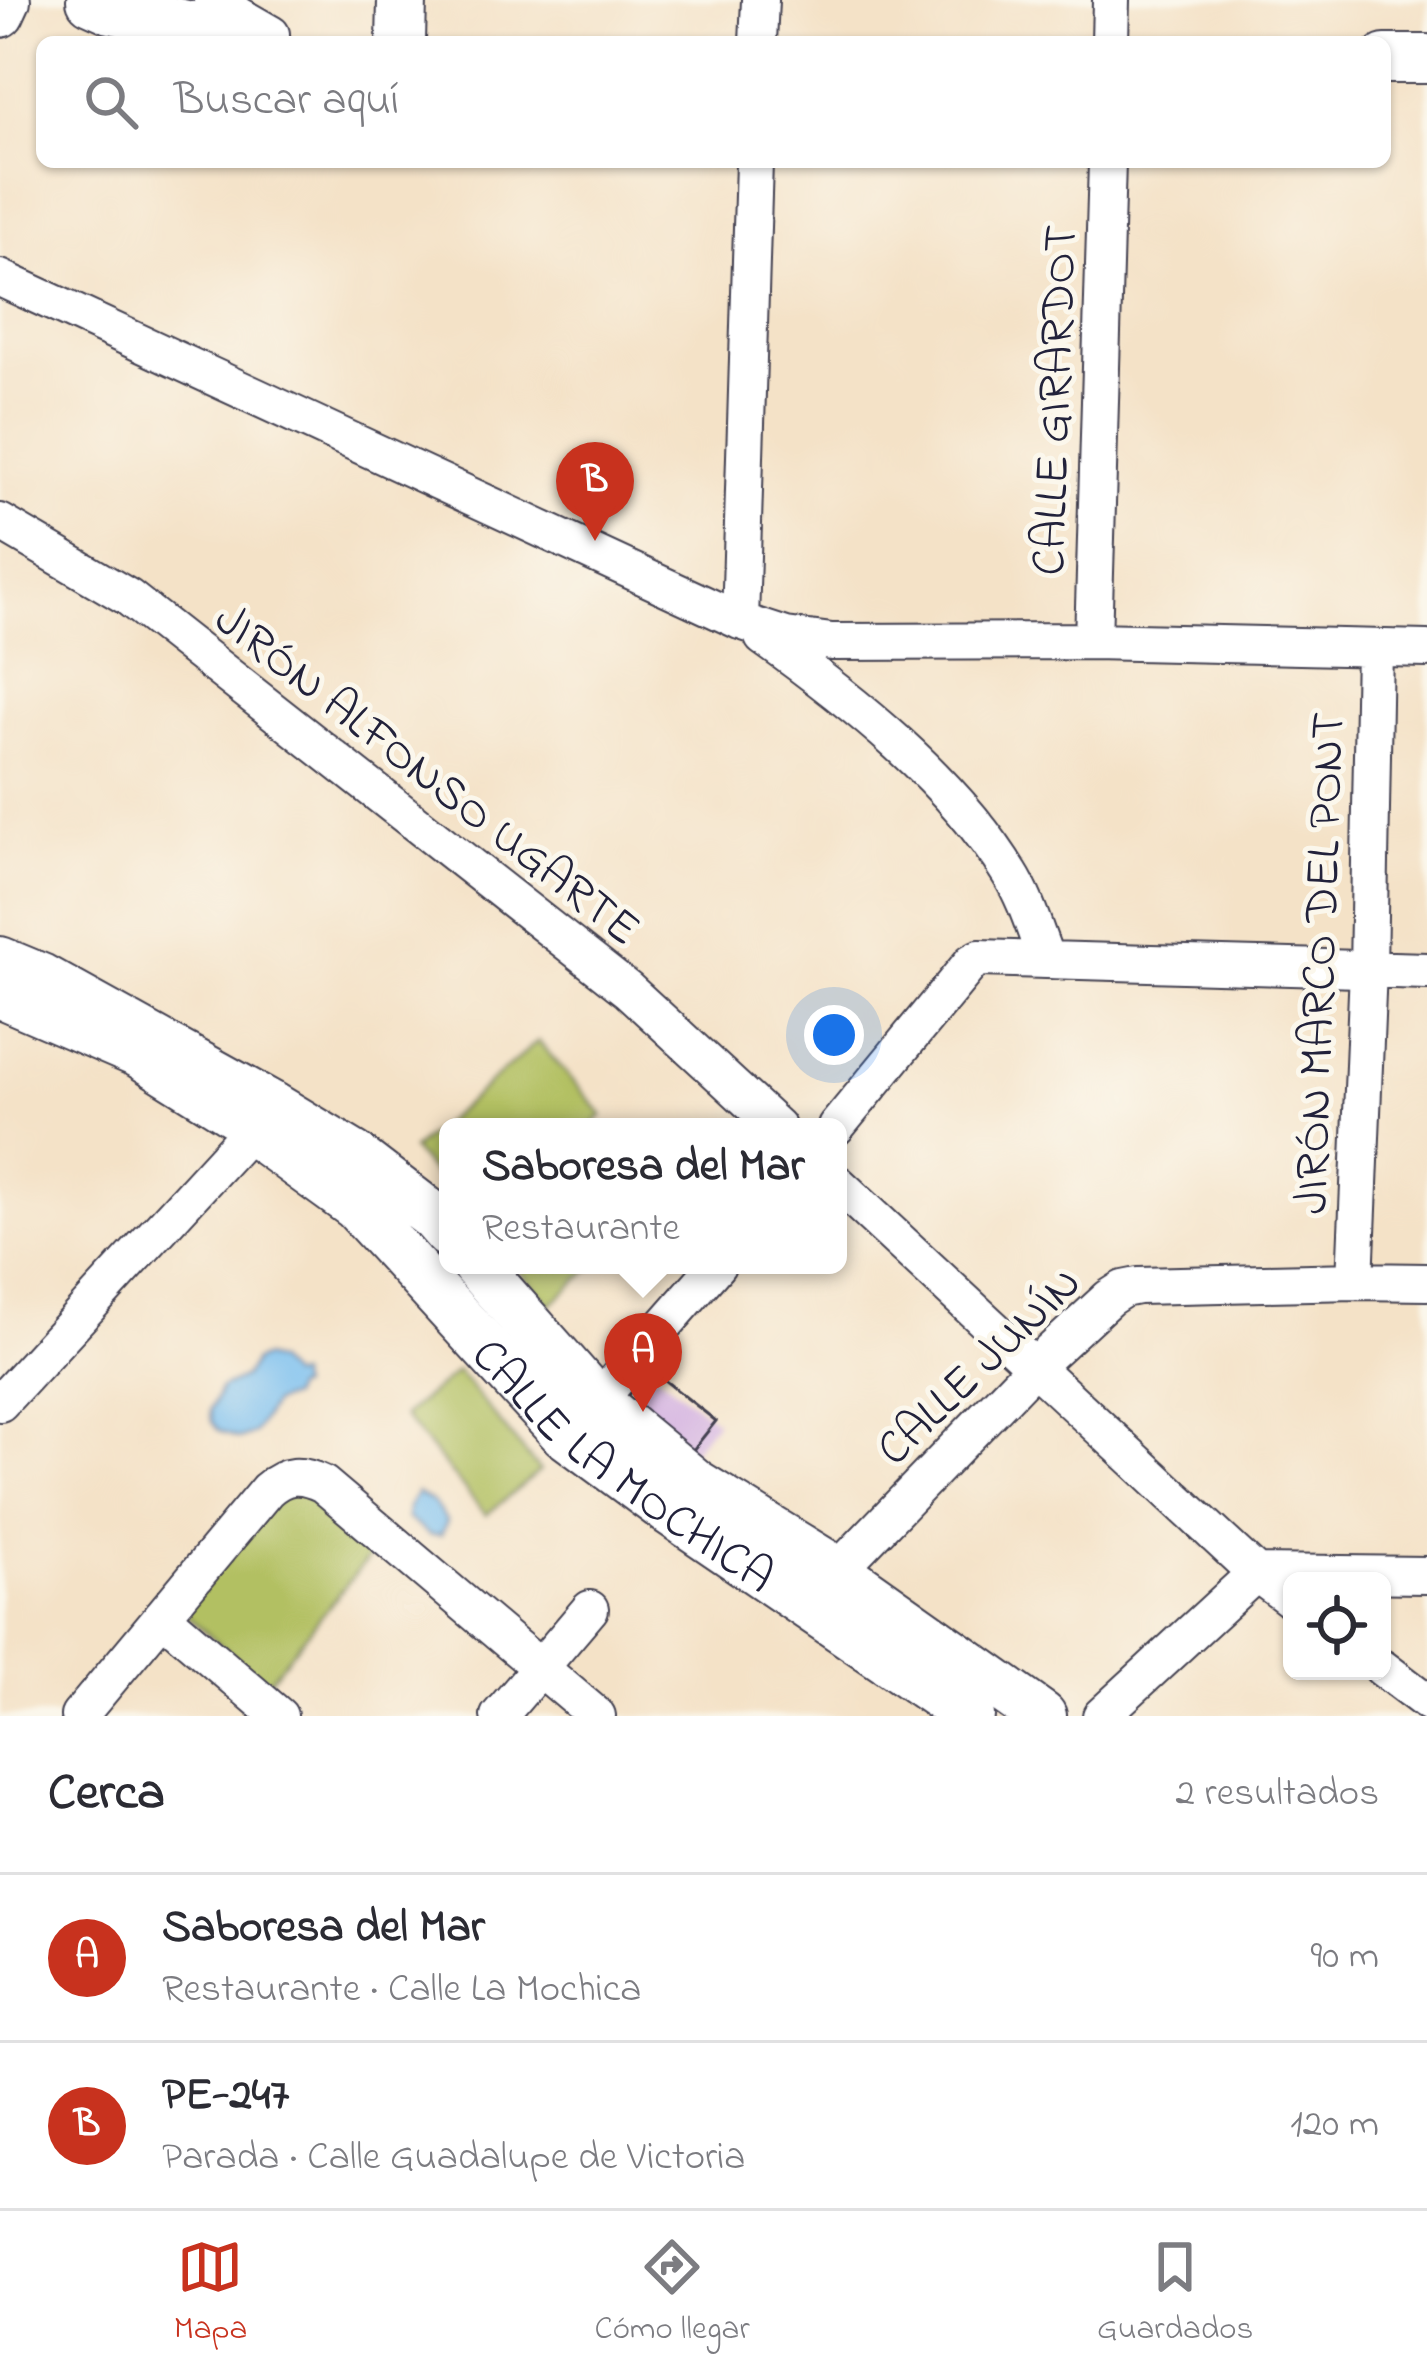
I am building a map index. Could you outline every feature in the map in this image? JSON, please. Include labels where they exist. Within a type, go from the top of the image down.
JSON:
[{"type":"street","points":[[0,13],[6,0]]},
{"type":"street","points":[[91,0],[112,9],[238,36]]},
{"type":"street","points":[[212,0],[275,36]]},
{"type":"street","points":[[401,36],[402,0]]},
{"type":"street","points":[[758,36],[760,0]]},
{"type":"street","points":[[1110,36],[1112,0]]},
{"type":"street","points":[[1391,59],[1427,59]]},
{"type":"street","points":[[740,621],[754,168]]},
{"type":"street","name":"CALLE GIRARDOT","points":[[1093,640],[1106,168]]},
{"type":"street","points":[[0,278],[824,659],[873,721],[981,829],[1013,878],[1046,959]]},
{"type":"street","name":"JIRÓN ALFONSO UGARTE","points":[[0,522],[146,611],[628,990],[767,1118]]},
{"type":"street","points":[[824,659],[1093,640],[1427,649]]},
{"type":"street","name":"JIRÓN MARCO DEL PONT","points":[[1355,1281],[1368,969],[1373,648]]},
{"type":"street","points":[[843,1118],[972,962],[986,957],[1427,971]]},
{"type":"street","points":[[0,962],[41,978],[272,1106],[352,1155],[439,1223]]},
{"type":"street","name":"CALLE LA MOCHICA","points":[[5,1011],[137,1059],[250,1130],[356,1206],[564,1433],[671,1512],[970,1716]]},
{"type":"street","points":[[0,1403],[250,1130]]},
{"type":"street","points":[[847,1192],[1256,1574],[1283,1594]]},
{"type":"street","name":"CALLE LA MOCHICA","points":[[484,1274],[598,1402],[697,1484],[837,1571],[1042,1716]]},
{"type":"street","points":[[598,1402],[709,1274]]},
{"type":"street","name":"CALLE JUNÍN","points":[[837,1571],[1033,1368],[1124,1289],[1427,1282]]},
{"type":"street","points":[[79,1716],[267,1490],[293,1475],[323,1484],[597,1716]]},
{"type":"street","points":[[1102,1716],[1256,1574],[1427,1575]]},
{"type":"street","points":[[500,1716],[590,1609]]},
{"type":"street","points":[[162,1616],[279,1716]]},
{"type":"street","points":[[1391,1676],[1427,1702]]},
{"type":"green space","points":[[538,1041],[603,1115],[600,1118],[449,1118]]},
{"type":"green space","points":[[439,1127],[439,1180],[412,1150]]},
{"type":"green space","points":[[522,1274],[585,1274],[550,1305]]},
{"type":"green space","points":[[457,1371],[540,1471],[486,1515],[403,1416]]},
{"type":"green space","points":[[298,1488],[373,1552],[266,1684],[180,1610],[279,1493]]},
{"type":"water","points":[[254,1361],[274,1361],[290,1377],[297,1376],[298,1388],[290,1397],[273,1403],[254,1433],[239,1439],[219,1431],[210,1410],[221,1388],[244,1377]]},
{"type":"water","points":[[417,1493],[433,1502],[447,1522],[441,1535],[429,1535],[407,1518]]},
{"type":"building","points":[[654,1372],[716,1421],[689,1455],[640,1415],[635,1396]]},
{"type":"place","name":"PE-247","points":[[595,541]]},
{"type":"place","name":"Saboresa del Mar","points":[[643,1412]]}]
